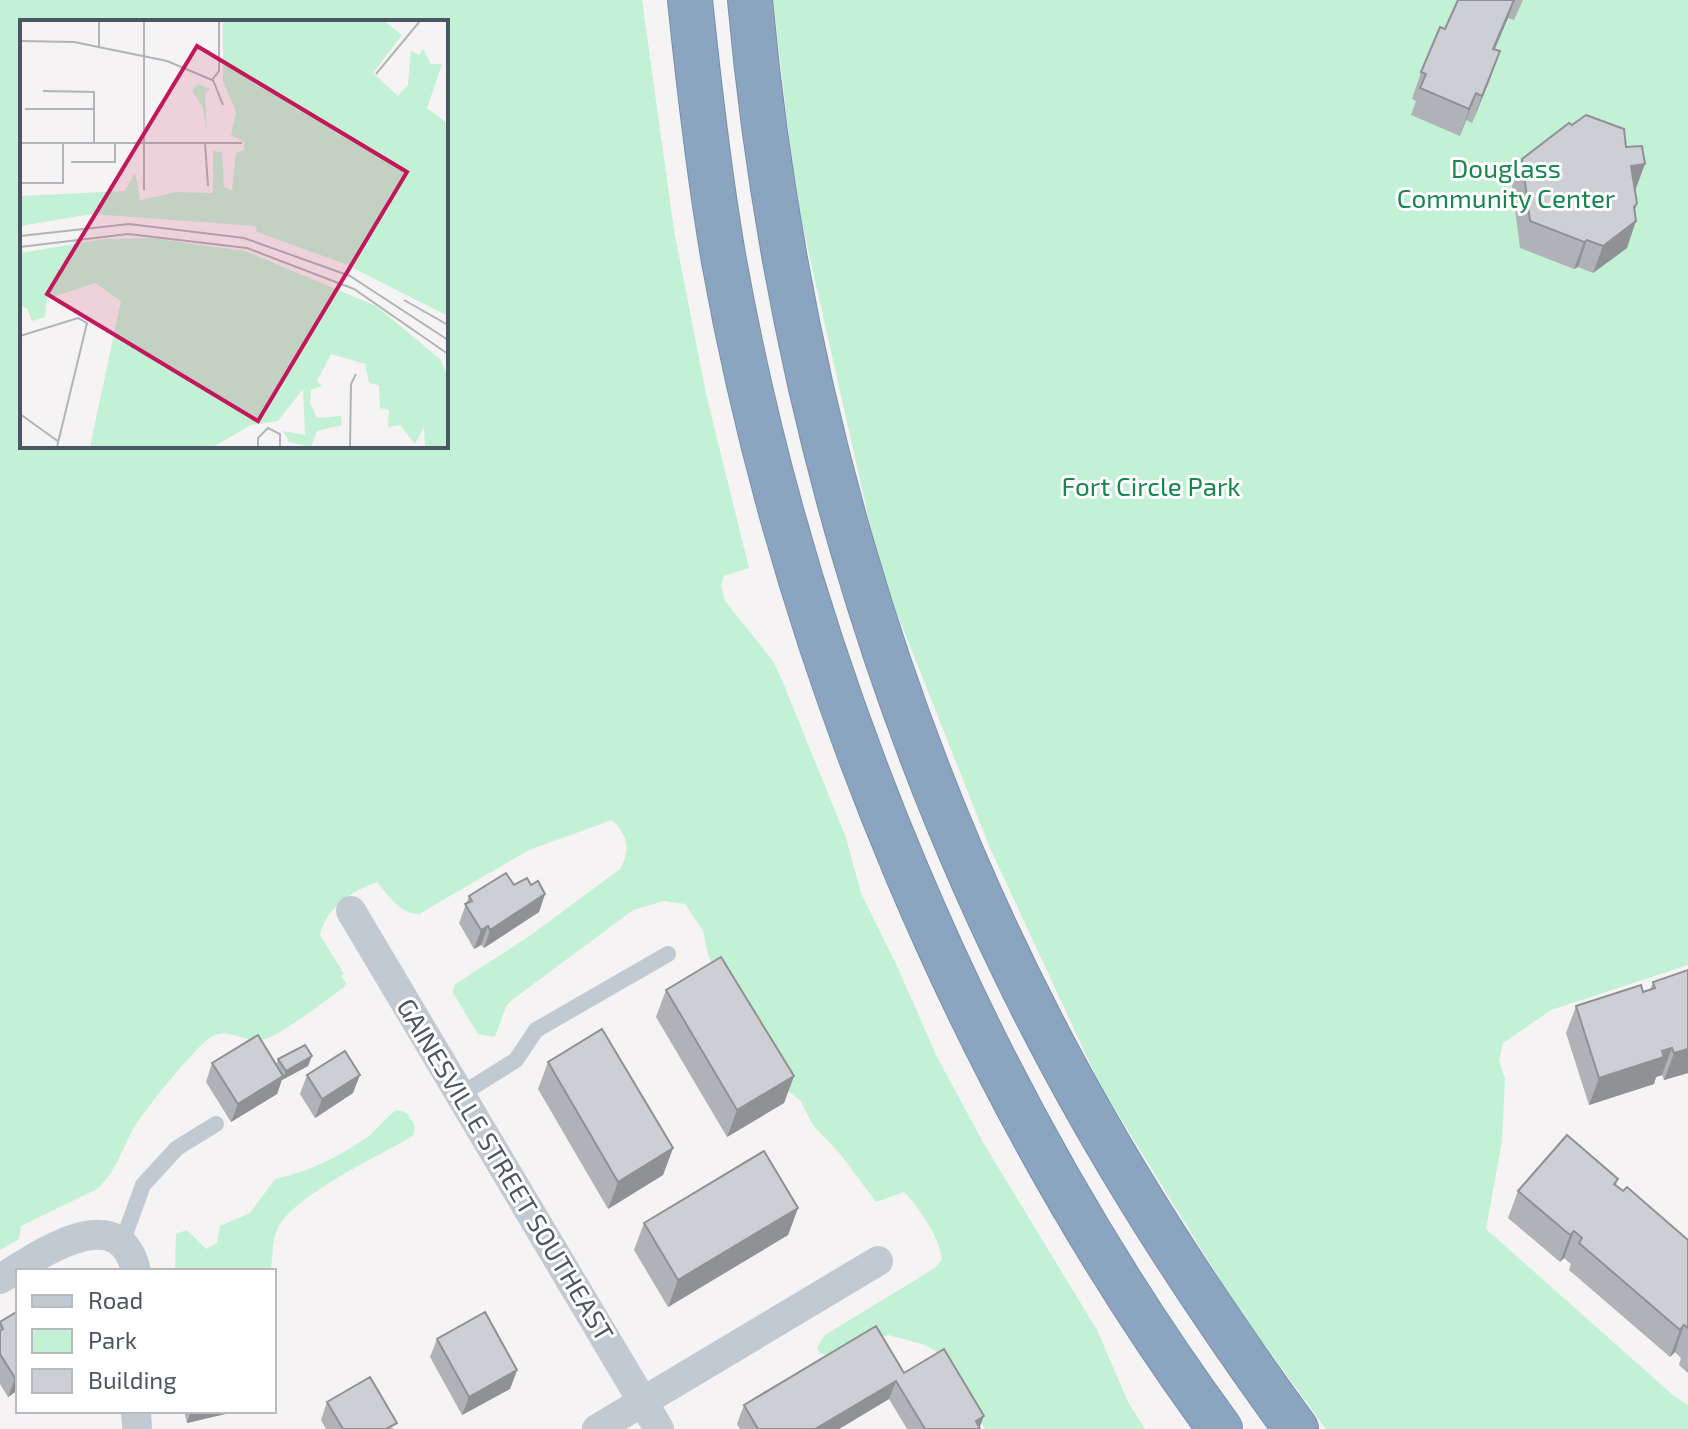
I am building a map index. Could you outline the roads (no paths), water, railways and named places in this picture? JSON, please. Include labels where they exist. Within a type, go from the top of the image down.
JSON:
[{"type":"highway","points":[[690,0],[727,277],[754,402],[814,617],[869,773],[920,902],[1020,1107],[1130,1297],[1220,1429]]},
{"type":"highway","points":[[750,0],[769,169],[798,338],[842,511],[904,709],[995,928],[1065,1069],[1144,1205],[1221,1323],[1296,1429]]},
{"type":"street","name":"GAINESVILLE STREET SOUTHEAST","points":[[351,911],[659,1429]]},
{"type":"street","points":[[17,1269],[58,1244],[109,1238],[134,1262],[136,1269]]},
{"type":"street","points":[[597,1429],[878,1261]]},
{"type":"lane","points":[[460,1095],[516,1060],[536,1030],[668,954]]},
{"type":"lane","points":[[109,1238],[143,1185],[177,1148],[216,1124]]},
{"type":"park label","name":"Douglass Community Center","points":[[1506,184]]},
{"type":"park label","name":"Fort Circle Park","points":[[1151,487]]}]
